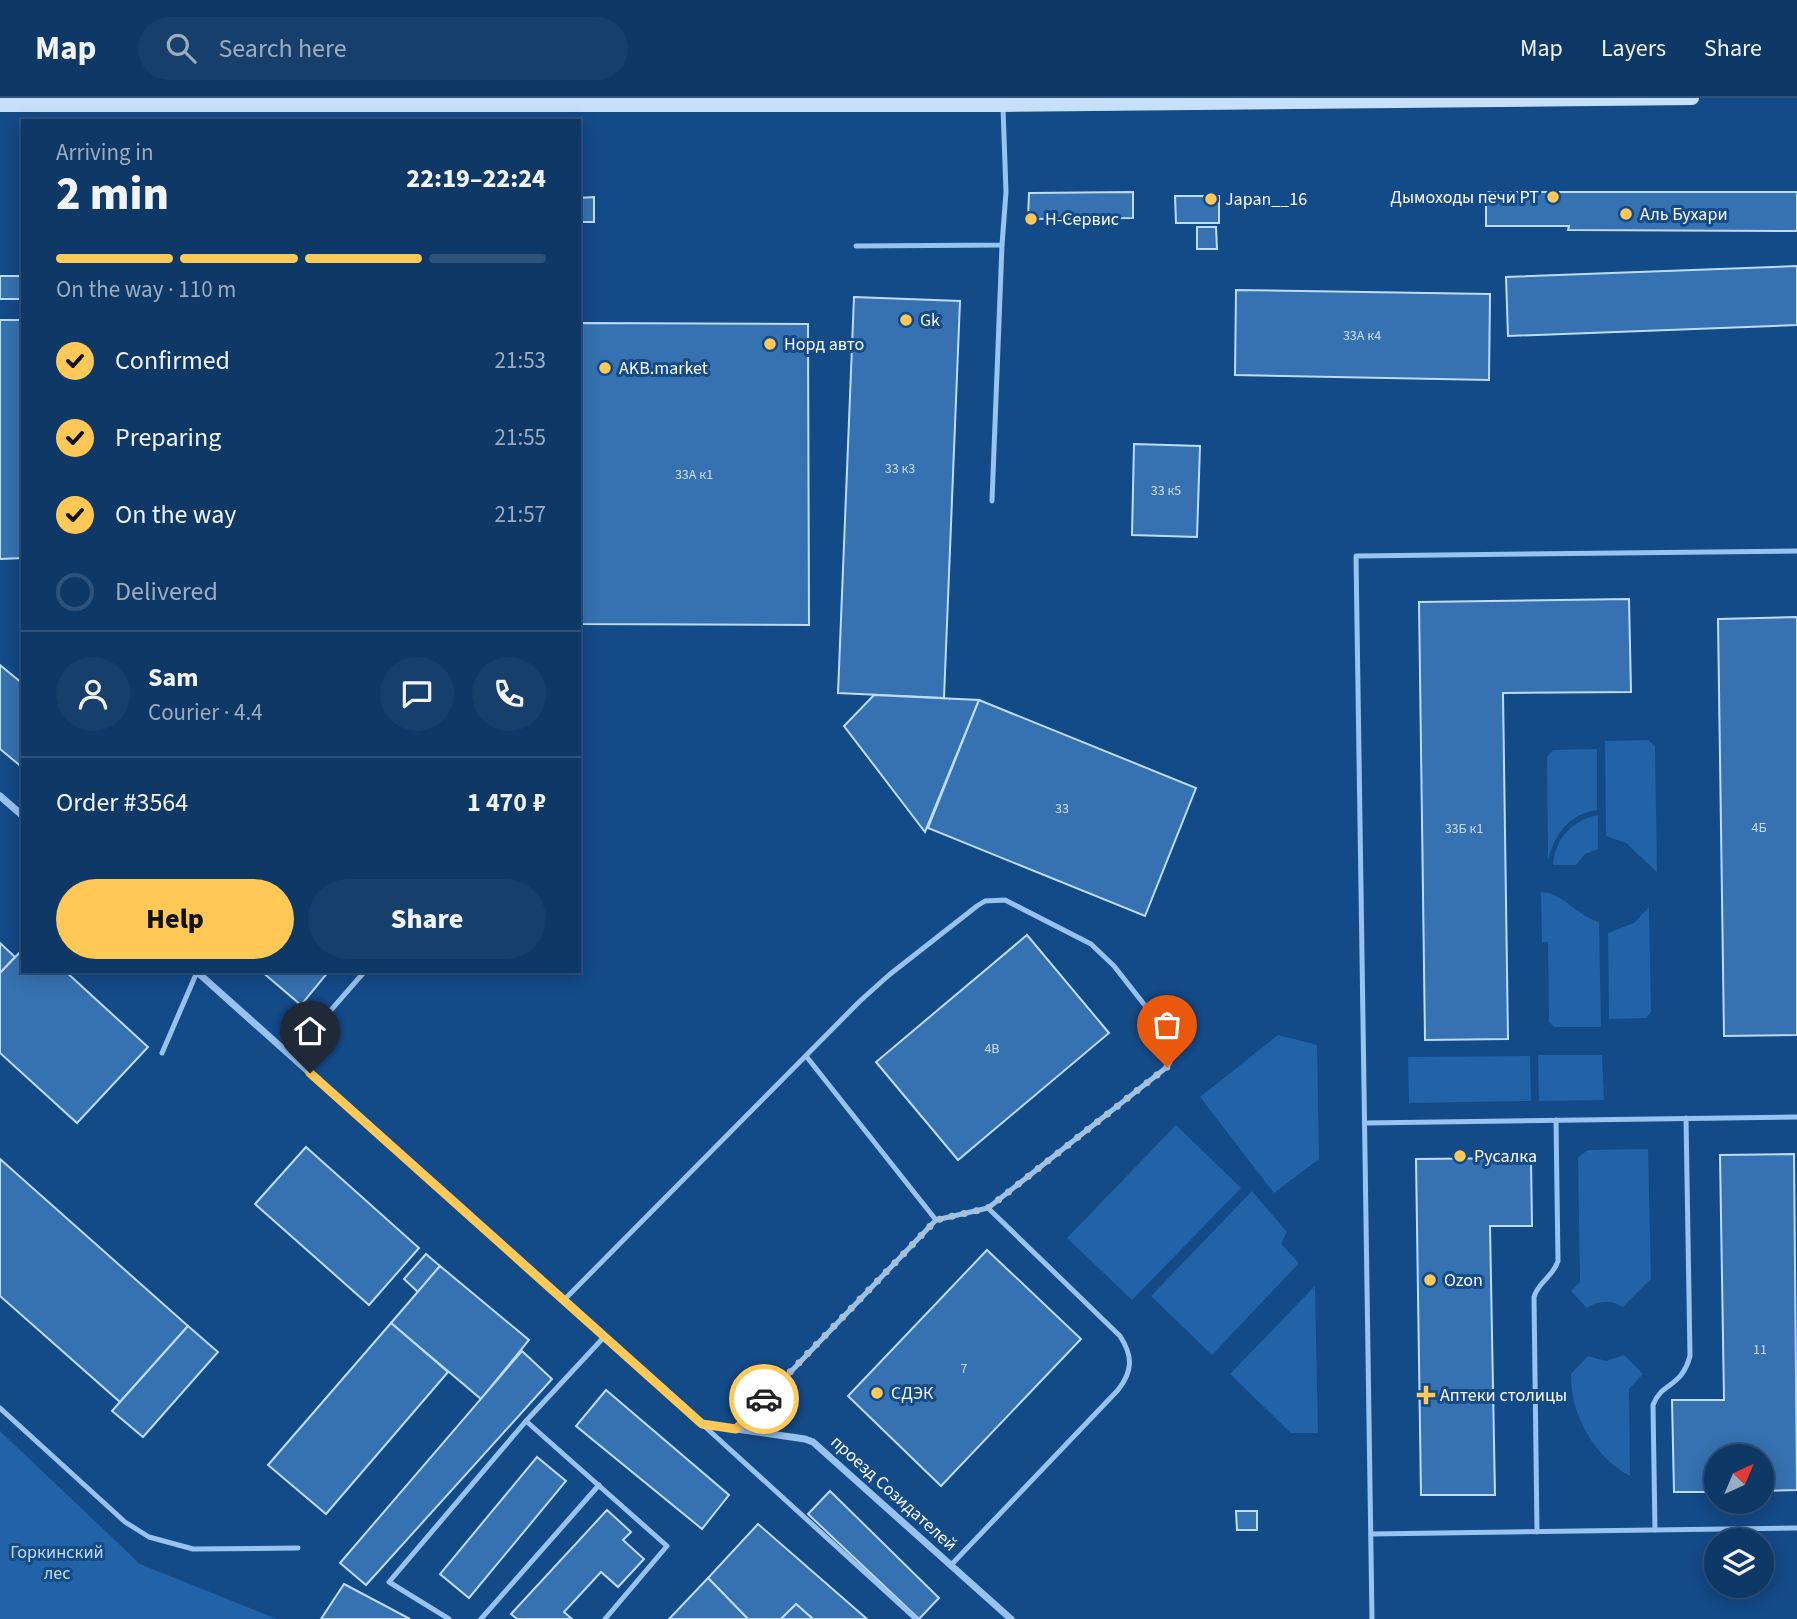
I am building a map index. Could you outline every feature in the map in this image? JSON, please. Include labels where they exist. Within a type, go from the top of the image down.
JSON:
[{"type":"street","points":[[0,106],[745,101],[1003,104],[1692,98]]},
{"type":"street","points":[[0,796],[21,814]]},
{"type":"street","points":[[197,973],[702,1424]]},
{"type":"street","name":"проезд Созидателей","points":[[702,1424],[813,1442],[1011,1619]]},
{"type":"lane","points":[[992,501],[1006,192],[1003,104]]},
{"type":"lane","points":[[856,246],[1002,246]]},
{"type":"lane","points":[[1372,1619],[1356,556],[1797,551]]},
{"type":"lane","points":[[563,1301],[881,982],[985,901],[1005,900],[1082,938],[1099,950],[1169,1036],[1173,1048],[1167,1067],[988,1208],[936,1220],[736,1429]]},
{"type":"lane","points":[[162,1052],[196,973]]},
{"type":"lane","points":[[291,1056],[363,973]]},
{"type":"lane","points":[[806,1056],[936,1220]]},
{"type":"lane","points":[[1365,1123],[1797,1117]]},
{"type":"lane","points":[[1655,1530],[1653,1405],[1661,1391],[1678,1381],[1690,1356],[1686,1118]]},
{"type":"lane","points":[[1537,1532],[1534,1297],[1538,1286],[1552,1274],[1558,1261],[1556,1120]]},
{"type":"lane","points":[[951,1565],[1118,1390],[1130,1370],[1128,1348],[1121,1336],[988,1208]]},
{"type":"lane","points":[[449,1619],[389,1582],[526,1421],[605,1336]]},
{"type":"lane","points":[[0,1408],[125,1522],[149,1536],[193,1549],[299,1548]]},
{"type":"lane","points":[[526,1421],[667,1546],[605,1619]]},
{"type":"lane","points":[[702,1424],[916,1619]]},
{"type":"lane","points":[[481,1619],[599,1485]]},
{"type":"lane","points":[[1371,1534],[1797,1528]]},
{"type":"green space","points":[[1648,740],[1655,746],[1657,872],[1626,843],[1606,836],[1605,741]]},
{"type":"green space","points":[[1597,749],[1597,810],[1579,816],[1565,827],[1559,834],[1548,860],[1547,757],[1553,750]]},
{"type":"green space","points":[[1598,815],[1598,849],[1585,854],[1576,865],[1553,865],[1557,847],[1566,832],[1580,822]]},
{"type":"green space","points":[[1541,892],[1557,896],[1599,922],[1601,1027],[1554,1027],[1549,1022],[1548,942],[1542,942]]},
{"type":"green space","points":[[1649,907],[1651,1012],[1646,1018],[1609,1019],[1608,933],[1634,923]]},
{"type":"green space","points":[[1278,1035],[1317,1045],[1319,1159],[1274,1193],[1200,1097]]},
{"type":"green space","points":[[1538,1055],[1602,1055],[1604,1100],[1539,1101]]},
{"type":"green space","points":[[1530,1056],[1531,1101],[1409,1103],[1408,1057]]},
{"type":"green space","points":[[1176,1125],[1241,1188],[1132,1300],[1067,1238]]},
{"type":"green space","points":[[1648,1149],[1651,1279],[1623,1307],[1605,1302],[1587,1308],[1571,1291],[1580,1282],[1578,1157],[1588,1150]]},
{"type":"green space","points":[[1252,1191],[1287,1232],[1281,1244],[1299,1263],[1212,1355],[1151,1296]]},
{"type":"green space","points":[[1315,1286],[1318,1433],[1291,1433],[1230,1374]]},
{"type":"green space","points":[[1624,1355],[1643,1374],[1629,1389],[1630,1476],[1605,1458],[1587,1433],[1575,1404],[1571,1374],[1588,1356],[1606,1361]]},
{"type":"green space","name":"Горкинский лес","points":[[0,1431],[140,1564],[277,1619],[0,1619]]},
{"type":"building","points":[[1133,192],[1133,218],[1028,219],[1029,193]]},
{"type":"building","points":[[1486,192],[1797,192],[1797,231],[1568,230],[1569,226],[1486,226]]},
{"type":"building","points":[[1175,196],[1219,196],[1219,223],[1176,223]]},
{"type":"building","points":[[594,197],[594,222],[581,222],[581,198]]},
{"type":"building","points":[[1197,227],[1216,227],[1217,249],[1197,249]]},
{"type":"building","points":[[1797,266],[1797,325],[1508,336],[1506,277]]},
{"type":"building","points":[[0,276],[21,276],[21,299],[0,299]]},
{"type":"building","points":[[1236,290],[1490,294],[1489,380],[1235,375]]},
{"type":"building","points":[[854,297],[960,301],[944,698],[838,693]]},
{"type":"building","points":[[0,320],[21,320],[21,558],[0,559]]},
{"type":"building","points":[[581,323],[808,324],[809,625],[581,624]]},
{"type":"building","points":[[1134,444],[1200,446],[1197,537],[1132,535]]},
{"type":"building","points":[[1629,599],[1631,692],[1503,693],[1508,1039],[1425,1040],[1419,602]]},
{"type":"building","points":[[1797,617],[1797,1035],[1724,1036],[1718,619]]},
{"type":"building","points":[[0,665],[21,682],[21,766],[0,749]]},
{"type":"building","points":[[874,695],[979,700],[925,832],[844,726]]},
{"type":"building","points":[[979,700],[1196,788],[1145,916],[928,828]]},
{"type":"building","points":[[1027,935],[1109,1033],[958,1160],[876,1062]]},
{"type":"building","points":[[0,943],[15,957],[0,973]]},
{"type":"building","points":[[21,951],[21,973],[67,973],[148,1047],[77,1123],[0,1053],[0,973]]},
{"type":"building","points":[[263,973],[327,973],[301,1005]]},
{"type":"building","points":[[306,1147],[419,1248],[369,1305],[255,1204]]},
{"type":"building","points":[[1794,1154],[1797,1490],[1774,1491],[1774,1444],[1704,1444],[1704,1492],[1674,1492],[1672,1400],[1724,1400],[1720,1155]]},
{"type":"building","points":[[1531,1158],[1532,1226],[1490,1226],[1495,1495],[1421,1495],[1416,1159]]},
{"type":"building","points":[[0,1159],[188,1326],[120,1402],[0,1296]]},
{"type":"building","points":[[987,1250],[1081,1339],[941,1486],[848,1396]]},
{"type":"building","points":[[426,1254],[440,1266],[418,1292],[404,1279]]},
{"type":"building","points":[[440,1266],[529,1340],[481,1399],[391,1323]]},
{"type":"building","points":[[391,1323],[448,1372],[326,1514],[268,1465]]},
{"type":"building","points":[[188,1326],[218,1352],[143,1437],[112,1411]]},
{"type":"building","points":[[522,1351],[552,1379],[366,1585],[340,1563]]},
{"type":"building","points":[[606,1390],[729,1495],[702,1529],[576,1426]]},
{"type":"building","points":[[537,1457],[566,1481],[469,1598],[440,1574]]},
{"type":"building","points":[[830,1491],[939,1598],[919,1619],[808,1514]]},
{"type":"building","points":[[607,1510],[631,1532],[623,1540],[644,1559],[618,1587],[601,1572],[564,1612],[572,1619],[517,1619],[511,1614]]},
{"type":"building","points":[[1236,1511],[1257,1511],[1257,1530],[1237,1530]]},
{"type":"building","points":[[758,1524],[867,1619],[813,1619],[796,1604],[781,1619],[748,1619],[708,1578]]},
{"type":"building","points":[[708,1578],[748,1619],[669,1619]]},
{"type":"building","points":[[344,1584],[410,1619],[321,1619]]},
{"type":"building","points":[[796,1604],[813,1619],[781,1619]]},
{"type":"way so far","points":[[764,1399],[936,1220],[988,1208],[1167,1067]]},
{"type":"place","name":"Дымоходы печи РТ","points":[[1553,197]]},
{"type":"place","name":"Japan__16","points":[[1211,199]]},
{"type":"place","name":"Аль Бухари","points":[[1626,214]]},
{"type":"place","name":"Н-Сервис","points":[[1031,219]]},
{"type":"place","name":"Gk","points":[[906,320]]},
{"type":"place","name":"Норд авто","points":[[770,344]]},
{"type":"place","name":"AKB.market","points":[[605,368]]},
{"type":"place","name":"Русалка","points":[[1460,1156]]},
{"type":"place","name":"Ozon","points":[[1430,1280]]},
{"type":"place","name":"СДЭК","points":[[877,1393]]},
{"type":"place","name":"Аптеки столицы","points":[[1426,1395]]},
{"type":"route","points":[[310,1073],[702,1424],[736,1429],[764,1399]]}]
